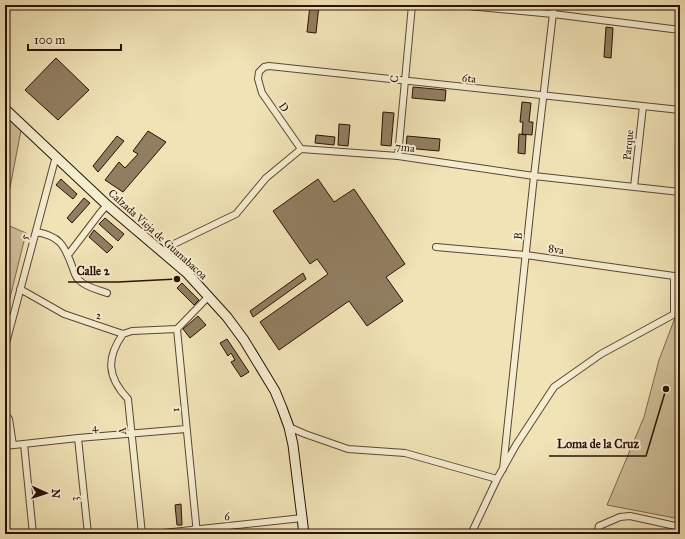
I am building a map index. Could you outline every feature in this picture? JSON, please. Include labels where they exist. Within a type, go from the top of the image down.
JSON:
[{"type":"main road","name":"Calzada Vieja de Guanabacoa","points":[[5,109],[107,205],[186,273],[227,317],[244,340],[264,372],[282,408],[289,427],[293,445],[304,534]]},
{"type":"street","name":"C","points":[[398,156],[412,5]]},
{"type":"street","points":[[457,5],[553,14],[680,30]]},
{"type":"street","name":"B","points":[[503,468],[554,5]]},
{"type":"street","name":"6ta","points":[[259,72],[264,67],[269,66],[680,110]]},
{"type":"street","name":"D","points":[[259,72],[258,79],[262,92],[301,149]]},
{"type":"street","name":"Parque","points":[[634,187],[642,106]]},
{"type":"street","points":[[164,253],[179,241],[236,214],[266,178],[301,149]]},
{"type":"street","name":"7ma","points":[[301,149],[398,156],[534,176],[680,192]]},
{"type":"street","name":"5","points":[[5,347],[56,156]]},
{"type":"street","points":[[68,255],[107,205]]},
{"type":"street","points":[[36,232],[52,236],[59,241],[68,255],[78,280],[107,293]]},
{"type":"street","name":"8va","points":[[436,247],[526,255],[674,276],[677,312]]},
{"type":"street","name":"2","points":[[20,289],[64,314],[123,334],[132,331],[177,329]]},
{"type":"street","points":[[177,329],[208,297]]},
{"type":"street","points":[[471,534],[503,468],[516,445],[554,387],[601,354],[677,312]]},
{"type":"street","name":"1","points":[[177,329],[197,532]]},
{"type":"street","name":"A","points":[[123,334],[113,352],[111,368],[116,383],[128,399],[142,534]]},
{"type":"street","points":[[5,414],[9,419],[13,445]]},
{"type":"street","points":[[289,427],[348,449],[406,453],[497,479]]},
{"type":"street","name":"4","points":[[5,446],[186,429]]},
{"type":"street","name":"3","points":[[78,438],[88,534]]},
{"type":"street","points":[[24,444],[33,534]]},
{"type":"street","points":[[597,534],[599,526],[620,517],[630,516],[680,527]]},
{"type":"street","name":"6","points":[[154,534],[197,532],[302,518]]},
{"type":"shaded area","points":[[5,112],[22,125],[5,214]]},
{"type":"shaded area","points":[[5,224],[26,233],[5,318]]},
{"type":"shaded area","points":[[680,314],[680,519],[607,505],[644,417],[659,360],[676,315]]},
{"type":"building","points":[[310,5],[319,5],[316,33],[307,32]]},
{"type":"building","points":[[606,27],[613,28],[611,58],[604,57]]},
{"type":"building","points":[[56,58],[89,90],[58,120],[25,90]]},
{"type":"building","points":[[413,87],[446,90],[445,101],[412,98]]},
{"type":"building","points":[[522,102],[531,103],[529,122],[533,122],[532,135],[522,134],[523,122],[520,122]]},
{"type":"building","points":[[383,112],[394,113],[391,146],[381,145]]},
{"type":"building","points":[[339,124],[350,125],[348,146],[338,145]]},
{"type":"building","points":[[148,131],[166,142],[123,192],[105,180],[119,162],[125,168],[138,154],[133,151]]},
{"type":"building","points":[[519,134],[526,135],[525,154],[518,153]]},
{"type":"building","points":[[316,135],[335,137],[334,145],[315,143]]},
{"type":"building","points":[[117,136],[124,141],[98,172],[93,166]]},
{"type":"building","points":[[407,136],[440,139],[439,151],[406,148]]},
{"type":"building","points":[[61,179],[77,194],[73,199],[56,185]]},
{"type":"building","points":[[318,179],[334,202],[354,189],[405,264],[386,277],[403,301],[367,326],[349,301],[279,350],[260,322],[328,274],[317,259],[310,264],[273,211]]},
{"type":"building","points":[[84,198],[90,203],[72,223],[67,218]]},
{"type":"building","points":[[105,218],[124,234],[118,241],[99,224]]},
{"type":"building","points":[[94,230],[113,247],[107,253],[89,237]]},
{"type":"building","points":[[303,273],[306,279],[253,317],[250,311]]},
{"type":"building","points":[[182,283],[199,300],[194,305],[177,288]]},
{"type":"building","points":[[198,316],[206,325],[190,338],[183,329]]},
{"type":"building","points":[[227,339],[249,372],[241,377],[231,362],[235,360],[231,353],[228,356],[220,343]]},
{"type":"building","points":[[181,504],[182,525],[177,525],[175,505]]},
{"type":"place","name":"Calle 2","points":[[177,279]]},
{"type":"place","name":"Loma de la Cruz","points":[[666,389]]}]
